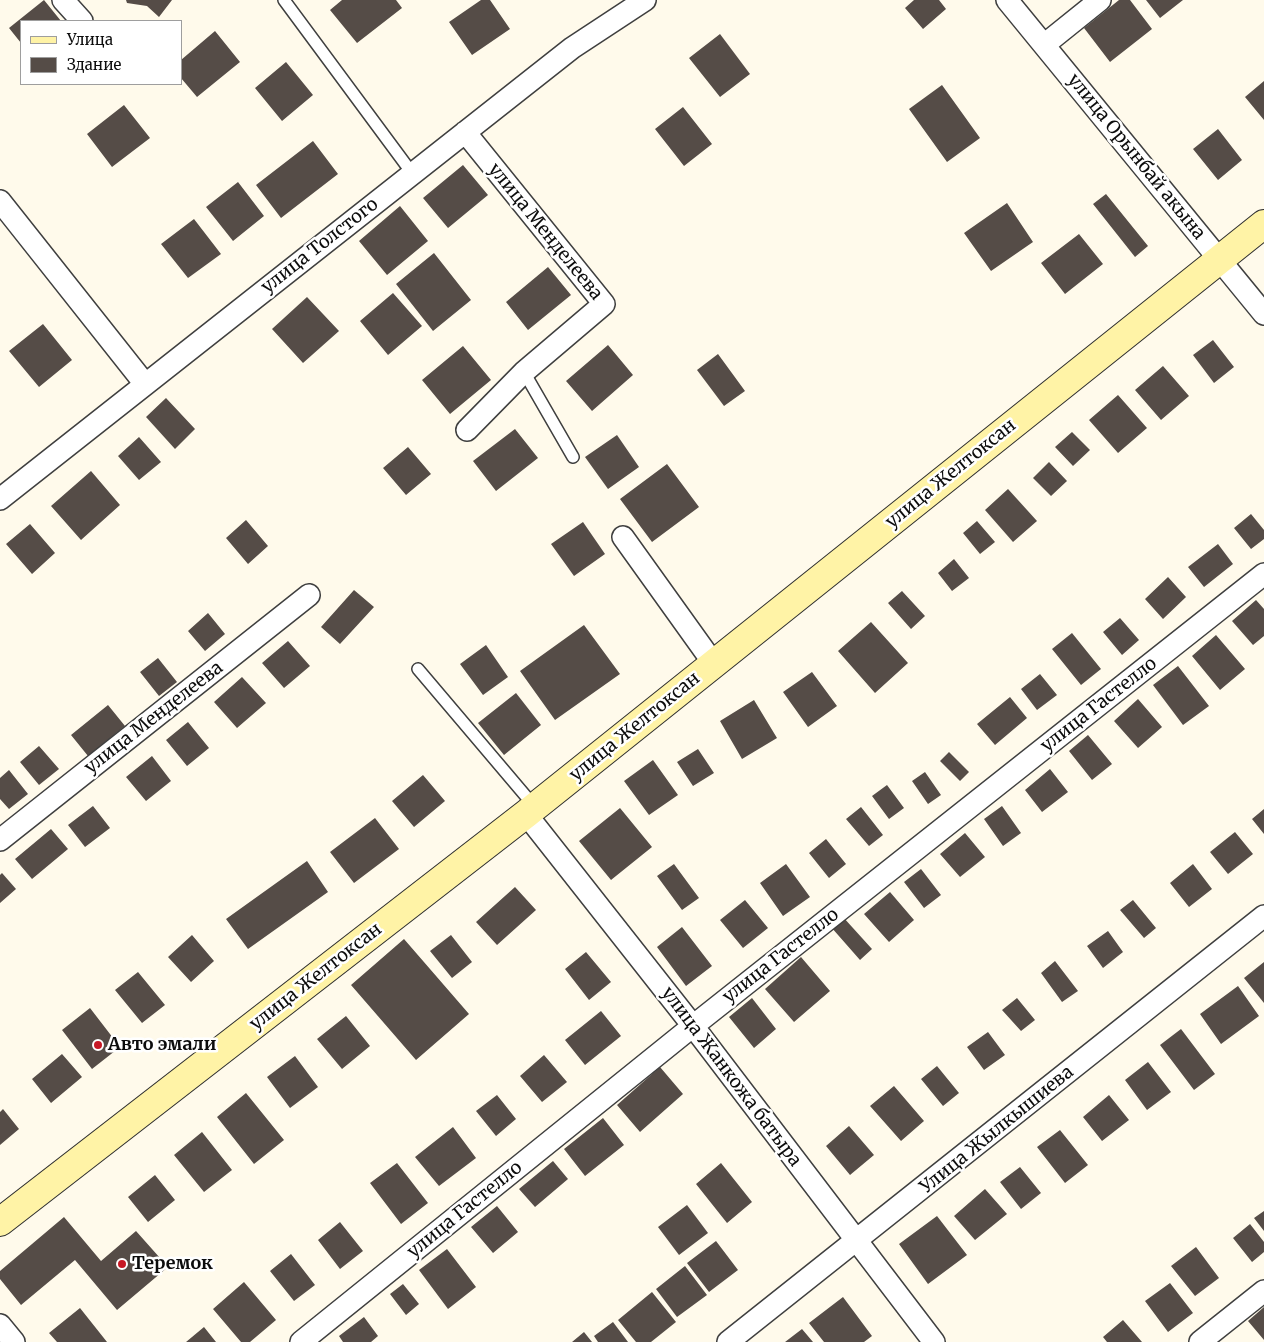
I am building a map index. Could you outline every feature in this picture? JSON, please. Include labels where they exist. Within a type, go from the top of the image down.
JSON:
[{"type":"main road","name":"улица Желтоксан","points":[[0,1222],[530,810],[1264,224]]},
{"type":"street","points":[[63,0],[81,20]]},
{"type":"street","name":"улица Толстого","points":[[0,499],[572,48],[645,0]]},
{"type":"street","name":"улица Орынбай акына","points":[[1007,0],[1264,314]]},
{"type":"street","points":[[1044,45],[1100,0]]},
{"type":"street","name":"улица Менделеева","points":[[465,132],[604,304],[524,372],[467,430]]},
{"type":"street","points":[[0,201],[145,384]]},
{"type":"street","points":[[623,537],[714,664]]},
{"type":"street","name":"улица Гастелло","points":[[302,1342],[693,1026],[1264,574]]},
{"type":"street","name":"улица Менделеева","points":[[0,840],[309,595]]},
{"type":"street","name":"улица Жанкожа батыра","points":[[530,810],[856,1242],[934,1342]]},
{"type":"street","name":"Улица Жылкышиева","points":[[728,1342],[1264,916]]},
{"type":"street","points":[[1200,1342],[1264,1292]]},
{"type":"street","points":[[0,1324],[14,1342]]},
{"type":"lane","points":[[285,0],[412,173]]},
{"type":"lane","points":[[524,372],[573,457]]},
{"type":"lane","points":[[418,669],[530,810]]},
{"type":"building","points":[[44,0],[60,20],[20,20],[20,42],[9,28]]},
{"type":"building","points":[[126,0],[172,0],[159,17],[147,6],[127,3]]},
{"type":"building","points":[[342,0],[396,0],[402,8],[357,43],[330,10]]},
{"type":"building","points":[[481,0],[490,0],[510,29],[472,55],[449,22]]},
{"type":"building","points":[[914,0],[939,0],[946,9],[923,29],[905,8]]},
{"type":"building","points":[[1119,0],[1130,0],[1152,29],[1110,62],[1084,28]]},
{"type":"building","points":[[1146,0],[1183,0],[1160,18]]},
{"type":"building","points":[[215,31],[240,62],[197,97],[182,79],[182,59]]},
{"type":"building","points":[[720,34],[750,74],[720,97],[689,58]]},
{"type":"building","points":[[286,62],[313,95],[282,121],[255,88]]},
{"type":"building","points":[[1264,81],[1264,120],[1245,97]]},
{"type":"building","points":[[942,85],[980,138],[947,162],[909,109]]},
{"type":"building","points":[[124,105],[150,138],[112,167],[87,134]]},
{"type":"building","points":[[683,107],[712,144],[684,166],[655,129]]},
{"type":"building","points":[[1218,129],[1242,160],[1218,180],[1193,149]]},
{"type":"building","points":[[313,141],[338,174],[281,218],[256,185]]},
{"type":"building","points":[[463,165],[488,195],[448,228],[423,198]]},
{"type":"building","points":[[238,182],[264,216],[233,241],[206,207]]},
{"type":"building","points":[[1106,194],[1148,246],[1135,257],[1093,204]]},
{"type":"building","points":[[1007,203],[1033,242],[991,271],[964,233]]},
{"type":"building","points":[[400,206],[428,241],[387,275],[359,241]]},
{"type":"building","points":[[194,219],[221,254],[188,278],[161,244]]},
{"type":"building","points":[[1079,234],[1103,264],[1065,294],[1041,263]]},
{"type":"building","points":[[434,253],[471,300],[433,331],[396,284]]},
{"type":"building","points":[[548,267],[571,295],[528,330],[506,302]]},
{"type":"building","points":[[393,293],[422,326],[388,355],[360,321]]},
{"type":"building","points":[[307,297],[339,331],[303,363],[272,329]]},
{"type":"building","points":[[43,324],[72,360],[39,387],[9,351]]},
{"type":"building","points":[[1213,340],[1234,367],[1214,383],[1193,355]]},
{"type":"building","points":[[608,345],[633,375],[592,411],[566,381]]},
{"type":"building","points":[[463,346],[491,380],[450,414],[422,380]]},
{"type":"building","points":[[718,354],[745,391],[724,406],[697,370]]},
{"type":"building","points":[[1163,366],[1189,396],[1161,420],[1135,390]]},
{"type":"building","points":[[1118,395],[1147,428],[1118,453],[1089,420]]},
{"type":"building","points":[[166,398],[195,429],[175,449],[146,417]]},
{"type":"building","points":[[515,429],[538,458],[496,491],[473,461]]},
{"type":"building","points":[[1072,432],[1090,450],[1073,466],[1055,447]]},
{"type":"building","points":[[617,435],[639,467],[608,489],[585,457]]},
{"type":"building","points":[[139,437],[161,462],[139,480],[118,456]]},
{"type":"building","points":[[408,447],[431,474],[406,495],[383,468]]},
{"type":"building","points":[[1049,462],[1067,481],[1051,496],[1033,478]]},
{"type":"building","points":[[667,464],[699,507],[652,542],[620,499]]},
{"type":"building","points":[[91,471],[120,505],[81,540],[51,506]]},
{"type":"building","points":[[1008,489],[1037,521],[1013,542],[985,510]]},
{"type":"building","points":[[1251,514],[1264,530],[1264,539],[1251,549],[1234,528]]},
{"type":"building","points":[[246,520],[268,546],[248,564],[226,538]]},
{"type":"building","points":[[977,521],[995,542],[980,554],[963,533]]},
{"type":"building","points":[[583,522],[605,554],[574,576],[551,544]]},
{"type":"building","points":[[30,524],[55,553],[32,574],[6,544]]},
{"type":"building","points":[[1218,544],[1233,564],[1204,587],[1188,567]]},
{"type":"building","points":[[954,559],[969,578],[952,591],[938,573]]},
{"type":"building","points":[[1168,577],[1186,597],[1163,619],[1145,599]]},
{"type":"building","points":[[354,590],[374,607],[340,644],[321,627]]},
{"type":"building","points":[[902,591],[925,616],[911,629],[888,603]]},
{"type":"building","points":[[1256,600],[1264,609],[1264,636],[1253,645],[1232,621]]},
{"type":"building","points":[[208,613],[225,634],[205,651],[188,631]]},
{"type":"building","points":[[1120,618],[1139,640],[1122,655],[1103,632]]},
{"type":"building","points":[[871,622],[908,663],[875,693],[838,651]]},
{"type":"building","points":[[584,625],[620,674],[555,720],[520,671]]},
{"type":"building","points":[[1072,633],[1101,669],[1081,685],[1052,649]]},
{"type":"building","points":[[1216,635],[1245,669],[1220,690],[1192,656]]},
{"type":"building","points":[[288,641],[310,666],[284,688],[262,663]]},
{"type":"building","points":[[486,645],[508,677],[483,695],[460,664]]},
{"type":"building","points":[[158,658],[177,682],[159,696],[140,672]]},
{"type":"building","points":[[1178,666],[1209,706],[1183,725],[1153,685]]},
{"type":"building","points":[[812,672],[837,706],[808,727],[783,692]]},
{"type":"building","points":[[1040,674],[1057,695],[1037,710],[1021,689]]},
{"type":"building","points":[[242,677],[266,703],[237,728],[214,702]]},
{"type":"building","points":[[516,693],[541,725],[504,755],[478,723]]},
{"type":"building","points":[[1010,697],[1027,718],[995,745],[977,724]]},
{"type":"building","points":[[1138,699],[1162,727],[1138,748],[1114,721]]},
{"type":"building","points":[[754,700],[777,738],[742,759],[720,721]]},
{"type":"building","points":[[108,705],[125,726],[88,756],[71,735]]},
{"type":"building","points":[[188,722],[209,748],[187,766],[166,740]]},
{"type":"building","points":[[1088,735],[1112,764],[1092,780],[1069,751]]},
{"type":"building","points":[[39,746],[59,769],[39,785],[20,762]]},
{"type":"building","points":[[698,749],[714,773],[693,786],[677,762]]},
{"type":"building","points":[[949,752],[969,772],[960,781],[940,761]]},
{"type":"building","points":[[152,756],[171,781],[146,801],[126,777]]},
{"type":"building","points":[[653,760],[678,795],[649,815],[624,781]]},
{"type":"building","points":[[1050,769],[1068,792],[1042,812],[1025,790]]},
{"type":"building","points":[[9,770],[28,794],[9,809],[0,799],[0,778]]},
{"type":"building","points":[[925,772],[941,795],[928,804],[912,781]]},
{"type":"building","points":[[423,775],[445,801],[414,827],[392,801]]},
{"type":"building","points":[[887,785],[904,808],[889,819],[872,796]]},
{"type":"building","points":[[93,806],[110,828],[85,847],[68,825]]},
{"type":"building","points":[[1002,806],[1021,833],[1003,846],[984,819]]},
{"type":"building","points":[[861,807],[883,835],[869,846],[846,819]]},
{"type":"building","points":[[620,808],[652,847],[611,880],[579,841]]},
{"type":"building","points":[[1264,809],[1264,834],[1252,819]]},
{"type":"building","points":[[375,818],[399,849],[354,883],[330,852]]},
{"type":"building","points":[[51,829],[68,849],[32,879],[15,859]]},
{"type":"building","points":[[1235,832],[1253,854],[1228,874],[1210,852]]},
{"type":"building","points":[[965,833],[985,857],[960,877],[940,854]]},
{"type":"building","points":[[826,839],[846,864],[829,878],[809,853]]},
{"type":"building","points":[[307,861],[328,892],[248,949],[226,919]]},
{"type":"building","points":[[674,864],[699,898],[682,910],[657,876]]},
{"type":"building","points":[[786,864],[810,897],[783,916],[760,883]]},
{"type":"building","points":[[1193,864],[1212,889],[1189,907],[1170,883]]},
{"type":"building","points":[[921,869],[941,895],[924,908],[904,882]]},
{"type":"building","points":[[2,873],[16,889],[0,903],[0,875]]},
{"type":"building","points":[[515,887],[536,910],[497,945],[476,922]]},
{"type":"building","points":[[890,892],[914,920],[889,942],[864,914]]},
{"type":"building","points":[[745,900],[768,928],[743,948],[720,920]]},
{"type":"building","points":[[1133,900],[1156,928],[1144,938],[1120,910]]},
{"type":"building","points":[[843,917],[872,949],[860,960],[831,927]]},
{"type":"building","points":[[682,927],[712,966],[686,986],[657,947]]},
{"type":"building","points":[[1108,931],[1123,952],[1103,968],[1087,946]]},
{"type":"building","points":[[192,935],[214,961],[191,982],[168,957]]},
{"type":"building","points":[[451,935],[472,962],[452,978],[430,951]]},
{"type":"building","points":[[404,939],[469,1014],[416,1060],[351,985]]},
{"type":"building","points":[[586,952],[611,982],[589,1000],[565,969]]},
{"type":"building","points":[[801,957],[830,991],[794,1022],[765,989]]},
{"type":"building","points":[[1055,961],[1078,991],[1062,1002],[1041,973]]},
{"type":"building","points":[[1264,962],[1264,1003],[1244,978]]},
{"type":"building","points":[[138,972],[165,1005],[142,1023],[115,990]]},
{"type":"building","points":[[1238,986],[1259,1016],[1221,1044],[1200,1014]]},
{"type":"building","points":[[752,998],[776,1029],[754,1048],[729,1017]]},
{"type":"building","points":[[1017,998],[1035,1020],[1021,1031],[1002,1010]]},
{"type":"building","points":[[90,1008],[120,1047],[92,1069],[62,1030]]},
{"type":"building","points":[[601,1011],[621,1036],[585,1065],[565,1040]]},
{"type":"building","points":[[346,1016],[370,1046],[342,1069],[317,1039]]},
{"type":"building","points":[[1181,1029],[1215,1074],[1194,1090],[1160,1045]]},
{"type":"building","points":[[988,1032],[1005,1055],[984,1070],[967,1047]]},
{"type":"building","points":[[62,1054],[82,1077],[51,1103],[32,1079]]},
{"type":"building","points":[[544,1055],[567,1082],[542,1102],[520,1076]]},
{"type":"building","points":[[295,1056],[318,1087],[290,1108],[267,1077]]},
{"type":"building","points":[[1148,1062],[1171,1092],[1147,1110],[1125,1080]]},
{"type":"building","points":[[937,1066],[959,1093],[943,1106],[921,1079]]},
{"type":"building","points":[[660,1067],[683,1094],[640,1132],[617,1105]]},
{"type":"building","points":[[894,1086],[924,1121],[901,1141],[870,1106]]},
{"type":"building","points":[[246,1093],[284,1140],[254,1164],[217,1117]]},
{"type":"building","points":[[497,1095],[516,1119],[496,1136],[476,1111]]},
{"type":"building","points":[[1109,1095],[1129,1120],[1102,1141],[1083,1117]]},
{"type":"building","points":[[3,1109],[19,1129],[0,1145],[0,1112]]},
{"type":"building","points":[[603,1118],[624,1145],[585,1176],[564,1149]]},
{"type":"building","points":[[849,1126],[874,1155],[850,1175],[826,1146]]},
{"type":"building","points":[[453,1127],[476,1158],[439,1186],[415,1157]]},
{"type":"building","points":[[1060,1130],[1088,1165],[1065,1183],[1037,1147]]},
{"type":"building","points":[[202,1132],[232,1170],[204,1192],[174,1155]]},
{"type":"building","points":[[553,1161],[568,1179],[535,1207],[519,1189]]},
{"type":"building","points":[[397,1163],[428,1203],[401,1224],[370,1183]]},
{"type":"building","points":[[721,1163],[752,1202],[727,1223],[696,1184]]},
{"type":"building","points":[[1020,1167],[1041,1193],[1021,1209],[1000,1182]]},
{"type":"building","points":[[155,1175],[175,1200],[148,1222],[128,1197]]},
{"type":"building","points":[[985,1189],[1007,1214],[975,1240],[954,1216]]},
{"type":"building","points":[[687,1205],[708,1233],[679,1255],[658,1227]]},
{"type":"building","points":[[497,1206],[518,1232],[493,1253],[471,1227]]},
{"type":"building","points":[[1264,1211],[1264,1231],[1254,1218]]},
{"type":"building","points":[[937,1216],[967,1255],[928,1284],[899,1244]]},
{"type":"building","name":"Теремок","points":[[64,1217],[101,1261],[136,1231],[168,1267],[117,1310],[75,1260],[21,1305],[0,1279],[0,1271]]},
{"type":"building","points":[[340,1222],[363,1251],[340,1269],[318,1240]]},
{"type":"building","points":[[1250,1224],[1264,1242],[1264,1252],[1252,1262],[1233,1238]]},
{"type":"building","points":[[716,1241],[738,1270],[709,1292],[687,1263]]},
{"type":"building","points":[[1196,1247],[1219,1278],[1195,1296],[1171,1266]]},
{"type":"building","points":[[447,1249],[476,1287],[448,1309],[419,1270]]},
{"type":"building","points":[[291,1254],[315,1285],[294,1301],[270,1271]]},
{"type":"building","points":[[685,1266],[707,1295],[677,1317],[656,1289]]},
{"type":"building","points":[[244,1282],[276,1320],[250,1342],[241,1342],[213,1309]]},
{"type":"building","points":[[1170,1283],[1193,1313],[1168,1332],[1145,1301]]},
{"type":"building","points":[[403,1284],[419,1304],[406,1315],[390,1294]]},
{"type":"building","points":[[652,1292],[676,1322],[651,1342],[636,1342],[618,1320]]},
{"type":"building","points":[[843,1297],[872,1336],[864,1342],[824,1342],[809,1323]]},
{"type":"building","points":[[1264,1307],[1264,1340],[1248,1321]]},
{"type":"building","points":[[80,1308],[107,1342],[57,1342],[49,1333]]},
{"type":"building","points":[[364,1317],[378,1336],[371,1342],[343,1342],[339,1336]]},
{"type":"building","points":[[1123,1320],[1142,1342],[1107,1342],[1103,1337]]},
{"type":"building","points":[[613,1322],[628,1342],[598,1342],[594,1336]]},
{"type":"building","points":[[204,1327],[216,1342],[186,1342]]},
{"type":"building","points":[[802,1329],[813,1342],[785,1342]]},
{"type":"building","points":[[584,1332],[592,1342],[572,1342]]},
{"type":"place","name":"Авто эмали","points":[[98,1045]]},
{"type":"place","name":"Теремок","points":[[122,1264]]}]
